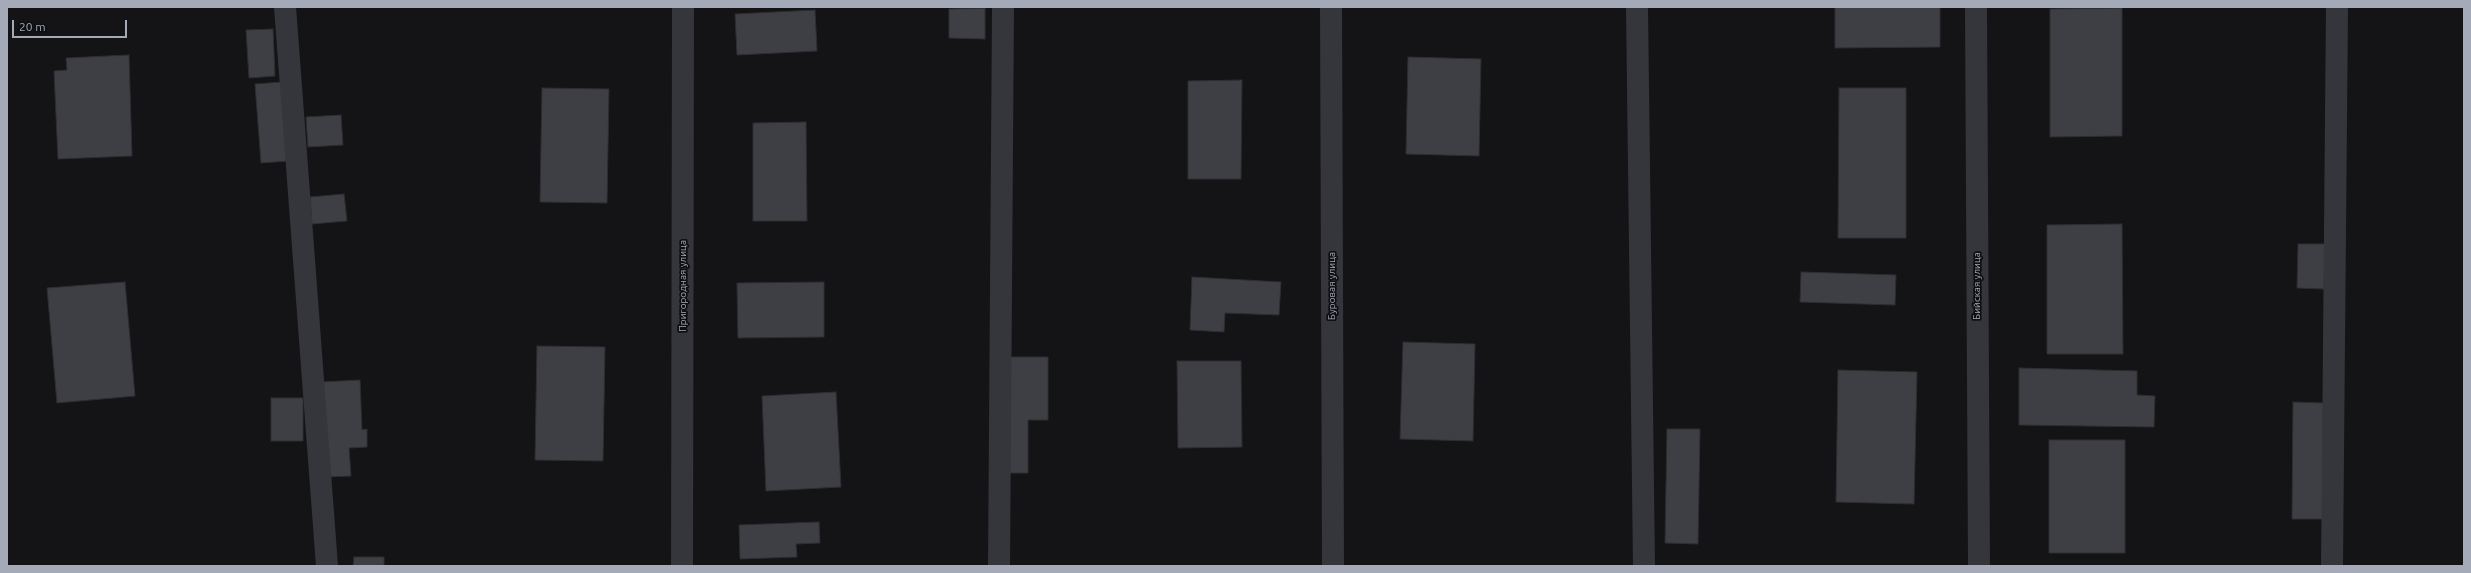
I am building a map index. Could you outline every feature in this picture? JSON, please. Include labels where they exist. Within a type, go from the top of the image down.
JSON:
[{"type":"street","points":[[285,7],[327,566]]},
{"type":"street","name":"Пригородная улица","points":[[682,566],[683,7]]},
{"type":"street","points":[[999,566],[1003,7]]},
{"type":"street","name":"Буровая улица","points":[[1331,7],[1333,566]]},
{"type":"street","points":[[1637,7],[1644,566]]},
{"type":"street","name":"Бийская улица","points":[[1976,7],[1979,566]]},
{"type":"street","points":[[2332,566],[2337,7]]},
{"type":"building","points":[[1835,7],[1940,7],[1940,47],[1835,48]]},
{"type":"building","points":[[985,8],[985,39],[949,38],[949,9]]},
{"type":"building","points":[[2122,8],[2122,136],[2050,137],[2050,9]]},
{"type":"building","points":[[815,10],[817,51],[737,55],[735,14]]},
{"type":"building","points":[[273,29],[275,76],[249,78],[246,30]]},
{"type":"building","points":[[129,55],[132,156],[58,159],[54,71],[67,70],[66,58]]},
{"type":"building","points":[[1408,57],[1481,59],[1479,156],[1406,154]]},
{"type":"building","points":[[1242,80],[1241,179],[1188,179],[1188,81]]},
{"type":"building","points":[[282,82],[288,161],[261,163],[255,84]]},
{"type":"building","points":[[542,88],[609,89],[607,203],[540,202]]},
{"type":"building","points":[[1839,88],[1906,88],[1906,238],[1838,238]]},
{"type":"building","points":[[341,115],[343,145],[308,147],[306,117]]},
{"type":"building","points":[[806,122],[807,221],[753,221],[753,123]]},
{"type":"building","points":[[344,194],[347,221],[312,224],[310,197]]},
{"type":"building","points":[[2122,224],[2123,354],[2047,354],[2047,225]]},
{"type":"building","points":[[2298,244],[2325,244],[2324,289],[2297,288]]},
{"type":"building","points":[[1801,272],[1896,275],[1895,305],[1800,302]]},
{"type":"building","points":[[1192,277],[1281,282],[1279,315],[1225,313],[1224,332],[1190,330]]},
{"type":"building","points":[[125,282],[135,396],[57,403],[47,288]]},
{"type":"building","points":[[824,282],[824,337],[738,338],[737,283]]},
{"type":"building","points":[[1403,342],[1475,344],[1473,441],[1400,439]]},
{"type":"building","points":[[537,346],[605,347],[603,461],[535,460]]},
{"type":"building","points":[[1005,357],[1048,357],[1048,420],[1028,420],[1028,473],[1005,473]]},
{"type":"building","points":[[1177,361],[1241,361],[1242,447],[1178,448]]},
{"type":"building","points":[[2019,368],[2137,371],[2137,395],[2155,396],[2154,427],[2019,425]]},
{"type":"building","points":[[1838,370],[1917,372],[1914,504],[1836,502]]},
{"type":"building","points":[[360,380],[362,430],[367,429],[367,447],[349,448],[351,476],[325,477],[321,382]]},
{"type":"building","points":[[836,392],[841,487],[766,491],[762,396]]},
{"type":"building","points":[[271,398],[303,398],[303,441],[271,441]]},
{"type":"building","points":[[2293,402],[2324,403],[2324,519],[2292,519]]},
{"type":"building","points":[[1667,429],[1700,429],[1698,544],[1665,543]]},
{"type":"building","points":[[2049,440],[2125,440],[2125,553],[2049,553]]},
{"type":"building","points":[[819,522],[820,543],[796,544],[797,557],[740,559],[739,525]]},
{"type":"building","points":[[354,557],[384,557],[384,566],[353,566]]}]
